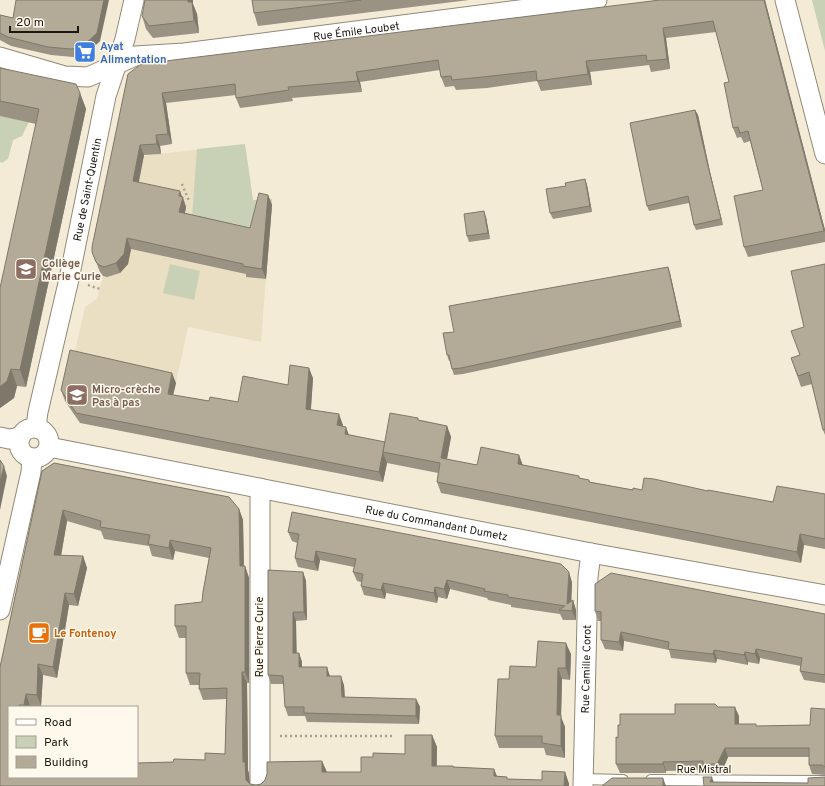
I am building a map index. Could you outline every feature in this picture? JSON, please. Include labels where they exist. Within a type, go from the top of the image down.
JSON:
[{"type":"street","name":"Rue de Saint-Quentin","points":[[37,428],[36,419],[69,279],[106,96],[125,39],[134,0]]},
{"type":"street","name":"Rue Émile Loubet","points":[[0,58],[65,76],[88,77],[136,56],[184,53],[597,0]]},
{"type":"street","points":[[785,0],[825,154]]},
{"type":"street","points":[[37,428],[43,430],[47,435],[49,447],[47,452],[42,456],[32,458],[21,452],[18,443],[20,437],[27,429],[37,428]]},
{"type":"street","points":[[0,437],[9,439],[20,437]]},
{"type":"street","name":"Rue du Commandant Dumetz","points":[[49,447],[591,553],[825,595]]},
{"type":"street","points":[[0,610],[31,472],[32,458]]},
{"type":"street","name":"Rue Pierre Curie","points":[[260,488],[260,786]]},
{"type":"street","name":"Rue Camille Corot","points":[[583,783],[588,578],[591,553]]},
{"type":"lane","name":"Rue Mistral","points":[[583,783],[634,780],[825,781]]},
{"type":"path","points":[[182,184],[189,201]]},
{"type":"path","points":[[260,736],[393,736]]},
{"type":"shaded area","points":[[245,144],[253,200],[272,199],[261,342],[188,327],[176,383],[73,360],[85,307],[97,299],[103,276],[96,262],[96,257],[117,159]]},
{"type":"green space","points":[[812,0],[825,0],[825,51]]},
{"type":"green space","points":[[0,116],[29,122],[22,136],[13,140],[8,159],[2,163],[0,162]]},
{"type":"green space","points":[[245,144],[253,200],[272,199],[270,233],[192,217],[197,149]]},
{"type":"green space","points":[[170,264],[200,271],[194,300],[163,293]]},
{"type":"building","points":[[16,0],[104,0],[97,33],[81,48],[70,49],[48,47],[8,37],[0,33],[0,15],[13,18]]},
{"type":"building","points":[[145,0],[188,0],[188,2],[192,2],[194,21],[149,26],[142,16]]},
{"type":"building","points":[[252,0],[361,0],[254,13]]},
{"type":"building","points":[[660,0],[764,0],[824,231],[744,247],[734,196],[763,190],[748,131],[740,133],[738,127],[733,128],[724,83],[729,82],[713,21],[663,28],[667,59],[647,61],[646,55],[586,61],[588,74],[537,81],[536,71],[452,80],[451,76],[441,77],[438,60],[356,72],[358,81],[288,87],[289,90],[236,98],[235,84],[162,93],[168,134],[156,135],[157,144],[140,145],[133,181],[180,191],[179,196],[183,197],[179,212],[250,228],[259,193],[268,195],[262,269],[243,266],[243,264],[127,238],[124,254],[116,263],[104,267],[96,262],[92,252],[92,247],[128,74],[141,64]]},
{"type":"building","name":"Collège Marie Curie","points":[[0,68],[76,84],[80,93],[20,370],[11,369],[7,381],[0,387],[0,288],[39,109],[0,101]]},
{"type":"building","points":[[695,110],[721,219],[694,225],[688,196],[647,206],[630,123]]},
{"type":"building","points":[[585,179],[590,206],[550,213],[546,189],[566,186],[565,183]]},
{"type":"building","points":[[484,211],[488,233],[467,236],[464,214]]},
{"type":"building","points":[[825,264],[825,429],[823,430],[809,372],[798,376],[791,358],[800,355],[791,331],[804,327],[791,271]]},
{"type":"building","points":[[668,267],[680,321],[452,369],[449,355],[447,355],[443,333],[454,332],[449,306]]},
{"type":"building","points":[[70,350],[172,373],[168,394],[209,401],[210,397],[238,402],[243,376],[288,385],[290,365],[309,368],[306,409],[339,414],[337,425],[346,427],[345,434],[385,442],[379,472],[76,413],[61,390]]},
{"type":"building","points":[[390,413],[418,418],[418,420],[447,426],[441,458],[477,465],[481,447],[519,455],[518,464],[579,476],[579,478],[589,480],[589,482],[633,490],[633,488],[642,490],[644,478],[773,502],[777,486],[825,494],[825,539],[800,534],[797,552],[437,482],[440,463],[383,452]]},
{"type":"building","points":[[0,460],[4,466],[0,482]]},
{"type":"building","points":[[54,463],[229,497],[239,509],[240,566],[245,566],[245,672],[242,672],[243,762],[245,762],[246,780],[250,784],[261,784],[265,780],[267,774],[267,762],[322,761],[322,772],[361,772],[361,757],[373,757],[373,753],[405,754],[405,735],[432,735],[432,766],[494,769],[494,776],[507,777],[507,779],[542,780],[542,771],[565,772],[564,786],[0,786],[0,667],[42,471]],"holes":[[[63,510],[101,521],[100,527],[150,535],[148,544],[169,548],[170,540],[211,548],[202,602],[175,605],[175,626],[186,626],[186,673],[200,673],[199,689],[227,688],[225,754],[205,753],[205,760],[174,759],[173,762],[138,763],[138,778],[8,778],[8,706],[24,705],[26,694],[37,695],[38,664],[53,667],[65,593],[74,594],[83,556],[54,555]]]},
{"type":"building","points":[[292,512],[561,564],[569,572],[567,604],[573,600],[572,611],[559,610],[565,606],[508,597],[508,595],[484,591],[485,589],[447,580],[444,589],[435,587],[434,593],[383,583],[381,590],[361,586],[363,574],[353,572],[356,559],[316,551],[314,562],[295,558],[299,534],[288,532]]},
{"type":"building","points":[[268,570],[303,572],[304,612],[293,612],[293,653],[299,653],[299,667],[327,667],[327,676],[341,676],[342,697],[416,699],[416,716],[304,713],[304,707],[285,707],[283,676],[268,675]]},
{"type":"building","points":[[611,573],[825,614],[825,675],[800,671],[802,658],[756,649],[755,654],[745,652],[744,655],[714,650],[713,654],[668,649],[669,642],[621,632],[619,642],[601,640],[601,612],[595,611],[595,584]]},
{"type":"building","points":[[538,641],[566,643],[566,668],[558,668],[557,715],[561,715],[561,746],[542,743],[542,736],[495,736],[498,679],[509,679],[510,666],[536,667]]},
{"type":"building","points":[[675,704],[715,704],[718,707],[735,707],[735,724],[756,724],[756,726],[810,725],[811,708],[825,709],[825,767],[822,765],[809,765],[809,748],[725,748],[717,764],[703,764],[703,761],[663,762],[663,764],[616,764],[616,737],[618,738],[620,714],[675,714]]},
{"type":"building","points":[[703,777],[712,777],[710,782],[808,783],[808,778],[825,777],[825,786],[704,786]]},
{"type":"building","points":[[612,778],[663,778],[663,786],[602,786]]},
{"type":"place","name":"Ayat Alimentation","points":[[85,52]]},
{"type":"place","name":"Collège Marie Curie","points":[[26,269]]},
{"type":"place","name":"Micro-crèche Pas à pas","points":[[77,395]]},
{"type":"place","name":"Le Fontenoy","points":[[39,633]]}]
